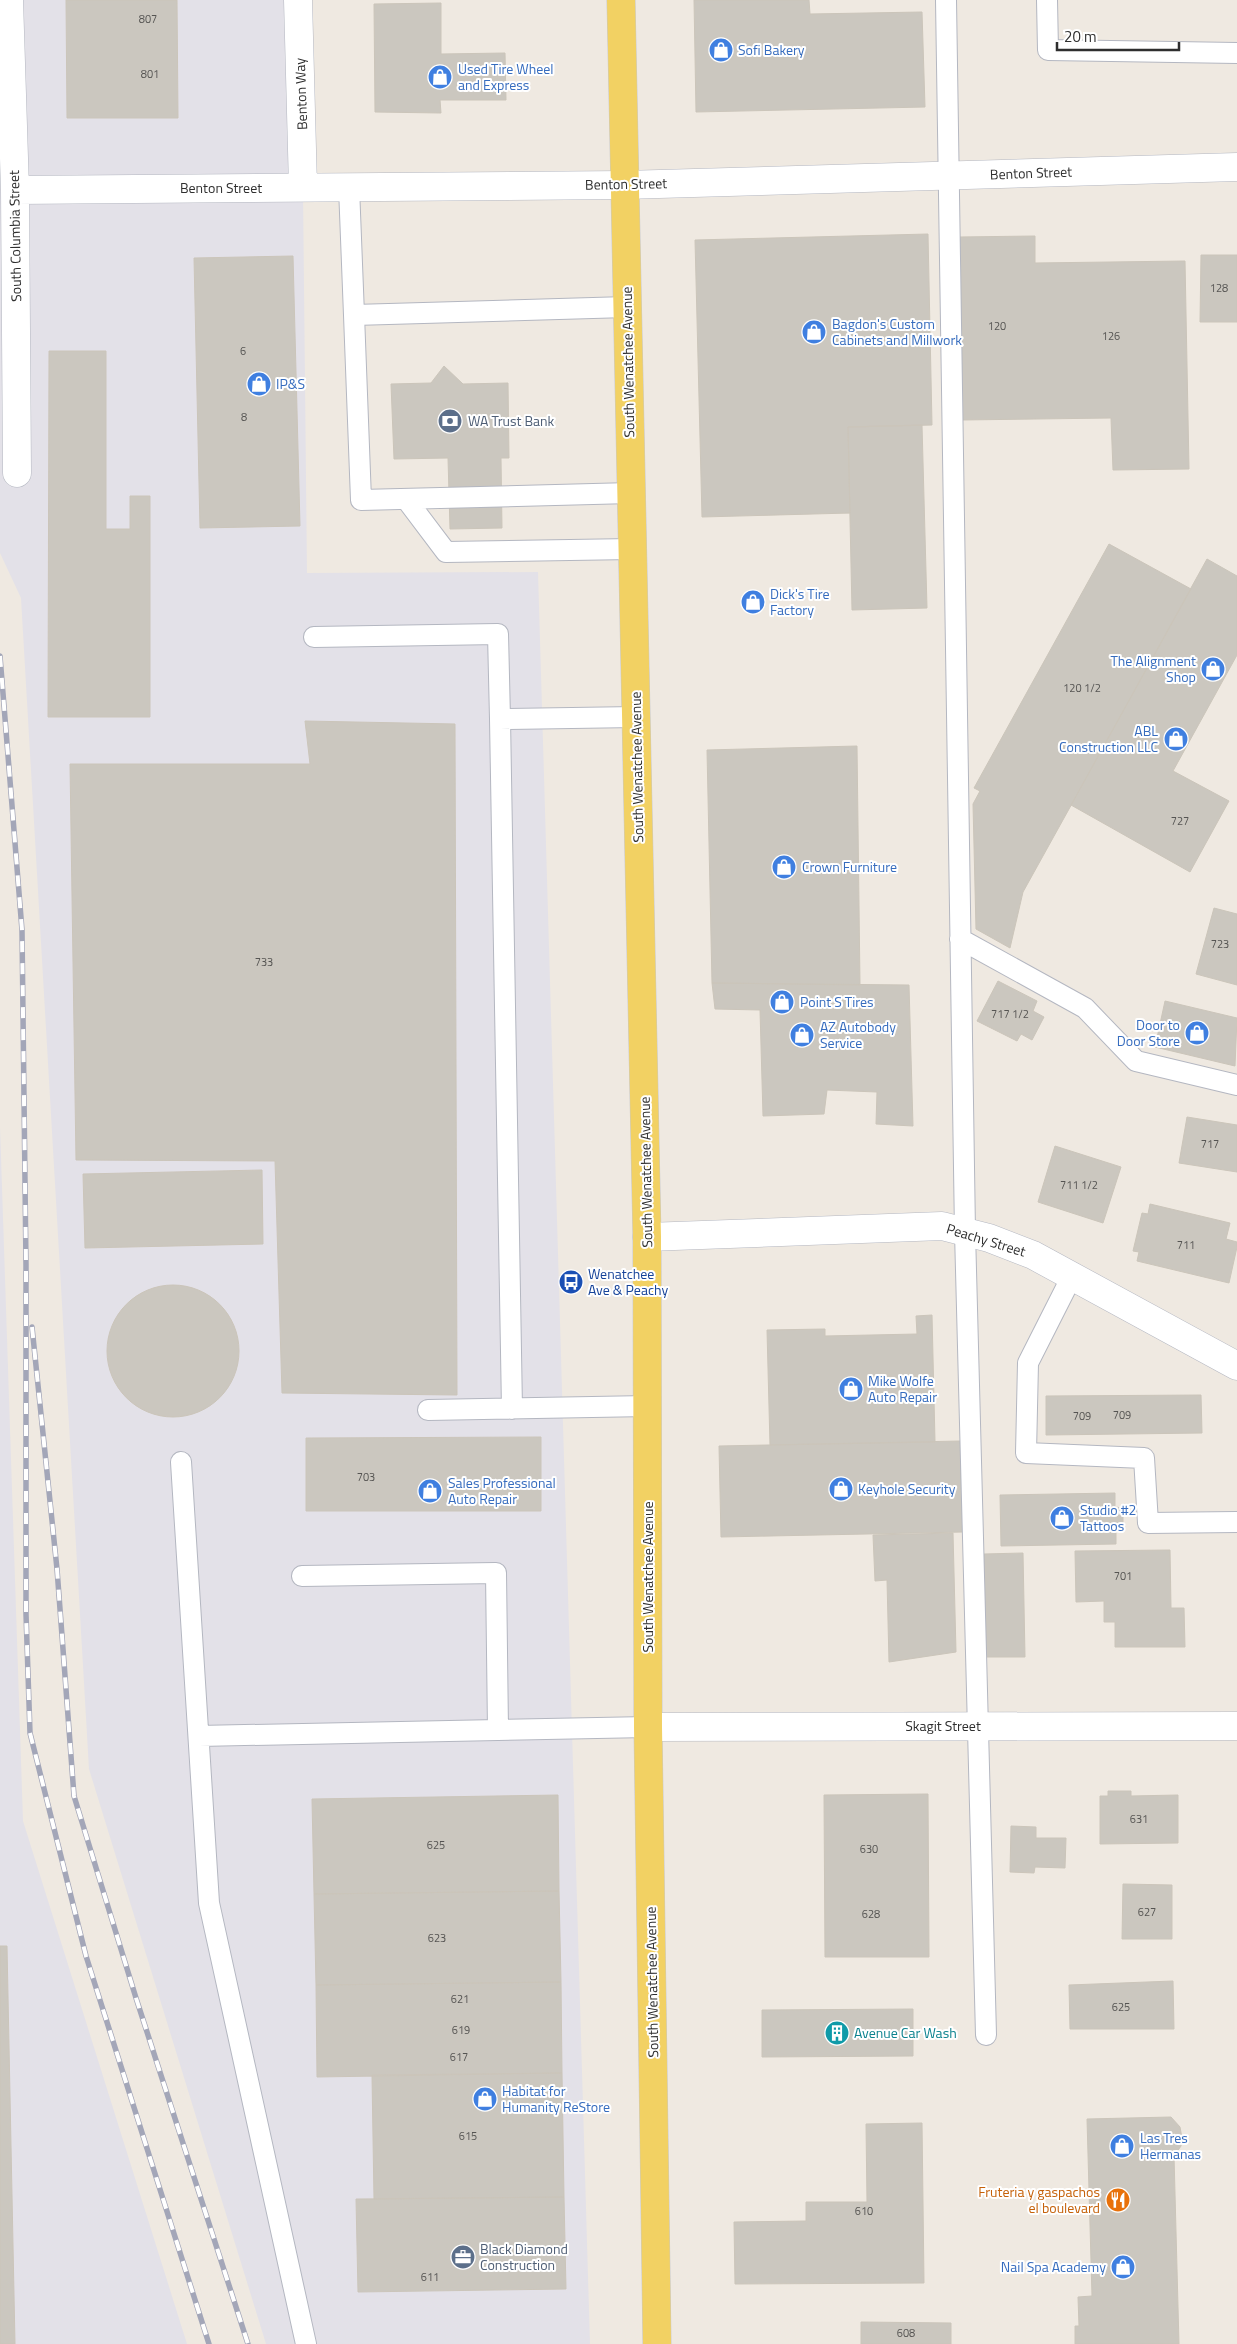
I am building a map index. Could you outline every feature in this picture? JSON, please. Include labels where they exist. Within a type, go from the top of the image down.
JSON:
[{"type":"main road","name":"South Wenatchee Avenue","points":[[621,0],[647,1237],[648,1727],[657,2344]]},
{"type":"street","name":"South Columbia Street","points":[[9,0],[15,190],[17,473]]},
{"type":"street","name":"Benton Way","points":[[298,0],[303,187]]},
{"type":"street","name":"Benton Street","points":[[15,190],[624,185],[1237,167]]},
{"type":"street","name":"Peachy Street","points":[[647,1237],[942,1226],[989,1238],[1033,1254],[1237,1366]]},
{"type":"street","name":"Skagit Street","points":[[648,1727],[1237,1726]]},
{"type":"lane","points":[[946,0],[965,1232],[986,2035]]},
{"type":"lane","points":[[1047,0],[1048,50],[1237,53]]},
{"type":"lane","points":[[349,187],[360,500],[631,493]]},
{"type":"lane","points":[[354,315],[627,307]]},
{"type":"lane","points":[[406,499],[446,552],[632,549]]},
{"type":"lane","points":[[314,637],[498,634],[512,1409]]},
{"type":"lane","points":[[500,719],[636,717]]},
{"type":"lane","points":[[960,939],[1085,1008],[1136,1061],[1237,1085]]},
{"type":"lane","points":[[1072,1276],[1028,1363],[1026,1453],[1144,1458],[1148,1523],[1237,1522]]},
{"type":"lane","points":[[428,1410],[648,1406]]},
{"type":"lane","points":[[181,1462],[209,1903],[306,2344]]},
{"type":"lane","points":[[302,1576],[496,1573],[498,1730]]},
{"type":"lane","points":[[199,1736],[648,1727]]},
{"type":"shaded area","points":[[0,0],[301,0],[307,573],[538,572],[590,2344],[266,2344],[89,1769],[21,598],[0,553]]},
{"type":"shaded area","points":[[0,1127],[23,1821],[187,2344],[0,2344]]},
{"type":"building","points":[[66,0],[177,0],[178,118],[67,118]]},
{"type":"building","points":[[694,0],[809,0],[810,14],[922,12],[925,107],[696,112]]},
{"type":"building","name":"Used Tire Wheel and Express","points":[[441,3],[441,54],[505,53],[506,100],[440,100],[441,113],[375,112],[374,4]]},
{"type":"building","name":"Bagdon's Custom Cabinets and Millwork","points":[[928,234],[932,425],[848,427],[850,513],[702,517],[695,240]]},
{"type":"building","points":[[1035,236],[1035,263],[1185,261],[1189,469],[1113,470],[1111,418],[962,420],[959,237]]},
{"type":"building","points":[[1201,255],[1237,255],[1237,322],[1200,322]]},
{"type":"building","points":[[293,256],[300,526],[200,528],[194,258]]},
{"type":"building","points":[[49,351],[106,351],[106,529],[130,529],[130,496],[150,496],[150,717],[48,717]]},
{"type":"building","name":"WA Trust Bank","points":[[444,366],[463,384],[508,383],[509,458],[501,458],[502,528],[450,529],[448,458],[394,459],[391,384],[431,383]]},
{"type":"building","points":[[922,425],[927,608],[852,610],[848,427]]},
{"type":"building","points":[[1109,544],[1191,589],[1023,892],[1010,948],[976,929],[973,804],[980,791],[974,788]]},
{"type":"building","points":[[1207,559],[1237,576],[1237,655],[1173,771],[1229,801],[1190,872],[1071,805]]},
{"type":"building","points":[[305,721],[455,724],[457,1395],[282,1393],[275,1161],[76,1160],[70,764],[310,764]]},
{"type":"building","name":"Crown Furniture","points":[[857,746],[860,985],[712,983],[707,750]]},
{"type":"building","points":[[1214,908],[1237,914],[1237,985],[1196,974]]},
{"type":"building","points":[[998,981],[1037,1001],[1033,1011],[1044,1017],[1032,1040],[1021,1034],[1017,1041],[977,1021]]},
{"type":"building","points":[[712,983],[909,985],[913,1126],[876,1124],[877,1092],[827,1090],[824,1114],[763,1116],[760,1010],[715,1009]]},
{"type":"building","name":"Door to Door Store","points":[[1165,1001],[1237,1018],[1235,1066],[1155,1047]]},
{"type":"building","points":[[1187,1117],[1237,1125],[1237,1172],[1179,1163]]},
{"type":"building","points":[[1055,1146],[1121,1167],[1103,1223],[1038,1202]]},
{"type":"building","points":[[262,1170],[263,1244],[85,1248],[83,1174]]},
{"type":"building","points":[[1150,1204],[1230,1223],[1226,1239],[1237,1242],[1237,1247],[1229,1283],[1137,1261],[1139,1252],[1133,1251],[1142,1213],[1148,1214]]},
{"type":"building","points":[[173,1285],[186,1286],[198,1290],[220,1304],[234,1326],[238,1338],[238,1364],[234,1376],[220,1398],[198,1412],[186,1416],[173,1417],[160,1416],[148,1412],[126,1398],[112,1376],[108,1364],[107,1351],[108,1338],[112,1326],[126,1304],[148,1290],[160,1286]]},
{"type":"building","name":"Mike Wolfe Auto Repair","points":[[932,1315],[935,1442],[770,1445],[767,1330],[825,1329],[825,1336],[917,1334],[916,1316]]},
{"type":"building","points":[[1201,1395],[1202,1433],[1046,1435],[1046,1396]]},
{"type":"building","points":[[541,1437],[541,1511],[306,1511],[306,1438]]},
{"type":"building","name":"Keyhole Security","points":[[960,1441],[963,1532],[721,1537],[719,1446]]},
{"type":"building","name":"Studio #2 Tattoos","points":[[1115,1493],[1115,1507],[1123,1508],[1123,1528],[1116,1528],[1116,1544],[1001,1546],[1000,1495]]},
{"type":"building","points":[[953,1533],[956,1652],[889,1662],[887,1580],[875,1581],[873,1535]]},
{"type":"building","points":[[1170,1550],[1171,1608],[1184,1608],[1185,1647],[1115,1647],[1115,1622],[1104,1622],[1104,1601],[1076,1602],[1075,1551]]},
{"type":"building","points":[[1023,1553],[1025,1657],[985,1657],[984,1554]]},
{"type":"building","points":[[1108,1791],[1131,1791],[1131,1796],[1178,1795],[1178,1843],[1100,1844],[1100,1796],[1108,1796]]},
{"type":"building","points":[[928,1794],[929,1957],[825,1957],[824,1795]]},
{"type":"building","points":[[558,1795],[559,1891],[314,1894],[312,1799]]},
{"type":"building","points":[[1011,1826],[1036,1827],[1036,1838],[1066,1838],[1065,1868],[1035,1867],[1034,1873],[1010,1872]]},
{"type":"building","points":[[1123,1884],[1172,1885],[1172,1939],[1122,1939]]},
{"type":"building","points":[[559,1891],[561,1982],[316,1985],[314,1894]]},
{"type":"building","points":[[0,1946],[7,1946],[15,2344],[0,2344]]},
{"type":"building","points":[[1173,1981],[1174,2029],[1070,2029],[1069,1985]]},
{"type":"building","points":[[561,1982],[562,2073],[317,2077],[316,1985]]},
{"type":"building","name":"Avenue Car Wash","points":[[913,2009],[913,2056],[762,2057],[762,2010]]},
{"type":"building","points":[[562,2073],[564,2197],[374,2199],[372,2075]]},
{"type":"building","points":[[1171,2117],[1180,2127],[1182,2138],[1181,2146],[1174,2156],[1179,2344],[1075,2344],[1075,2326],[1079,2326],[1078,2297],[1092,2296],[1087,2119]]},
{"type":"building","points":[[922,2123],[924,2283],[735,2284],[734,2222],[806,2221],[806,2202],[867,2202],[866,2124]]},
{"type":"building","points":[[564,2197],[566,2289],[358,2292],[356,2199]]},
{"type":"building","points":[[861,2322],[951,2323],[951,2344],[861,2344]]},
{"type":"railway","points":[[0,656],[22,930],[26,1265],[26,1614],[30,1733],[86,1956],[209,2344]]},
{"type":"railway","points":[[32,1327],[57,1569],[74,1796],[136,1998],[248,2344]]},
{"type":"place","name":"Sofi Bakery","points":[[721,50]]},
{"type":"place","name":"Used Tire Wheel and Express","points":[[440,77]]},
{"type":"place","name":"Bagdon's Custom Cabinets and Millwork","points":[[814,332]]},
{"type":"place","name":"IP&S","points":[[259,384]]},
{"type":"place","name":"WA Trust Bank","points":[[450,421]]},
{"type":"place","name":"Dick's Tire Factory","points":[[753,602]]},
{"type":"place","name":"The Alignment Shop","points":[[1213,669]]},
{"type":"place","name":"ABL Construction LLC","points":[[1176,739]]},
{"type":"place","name":"Crown Furniture","points":[[784,867]]},
{"type":"place","name":"Point S Tires","points":[[782,1002]]},
{"type":"place","name":"Door to Door Store","points":[[1197,1033]]},
{"type":"place","name":"AZ Autobody Service","points":[[802,1035]]},
{"type":"place","name":"Wenatchee Ave & Peachy","points":[[571,1282]]},
{"type":"place","name":"Mike Wolfe Auto Repair","points":[[851,1389]]},
{"type":"place","name":"Keyhole Security","points":[[841,1489]]},
{"type":"place","name":"Sales Professional Auto Repair","points":[[430,1491]]},
{"type":"place","name":"Studio #2 Tattoos","points":[[1062,1518]]},
{"type":"place","name":"Avenue Car Wash","points":[[837,2033]]},
{"type":"place","name":"Habitat for Humanity ReStore","points":[[485,2099]]},
{"type":"place","name":"Las Tres Hermanas","points":[[1122,2146]]},
{"type":"place","name":"Fruteria y gaspachos el boulevard","points":[[1118,2200]]},
{"type":"place","name":"Black Diamond Construction","points":[[463,2257]]},
{"type":"place","name":"Nail Spa Academy","points":[[1123,2267]]}]
